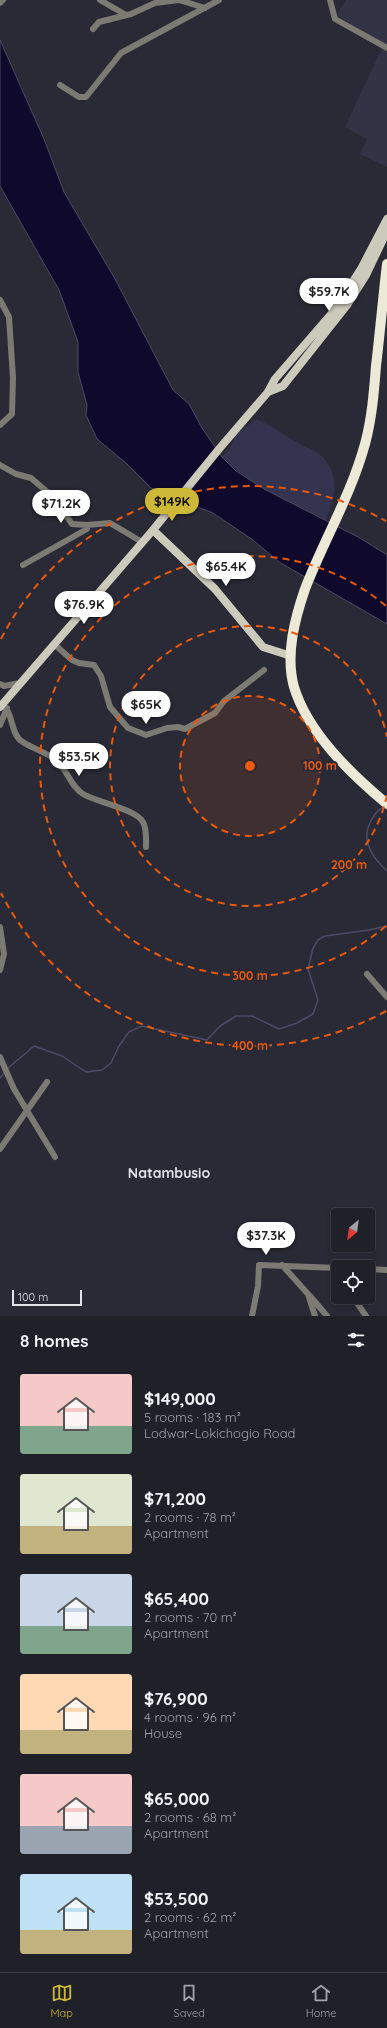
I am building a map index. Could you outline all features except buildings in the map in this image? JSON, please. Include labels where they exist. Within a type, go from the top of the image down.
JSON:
[{"type":"highway","points":[[387,264],[372,410],[365,444],[343,506],[306,588],[295,621],[291,656],[294,687],[307,715],[346,768],[387,804]]},
{"type":"main road","points":[[3,706],[20,683],[153,530],[175,501],[268,392],[275,379],[333,312],[361,270],[387,219]]},
{"type":"main road","points":[[268,392],[283,386],[347,305],[366,276],[387,231]]},
{"type":"main road","points":[[153,530],[215,589],[263,647],[291,656]]},
{"type":"street","points":[[0,3],[3,0]]},
{"type":"street","points":[[100,0],[126,15]]},
{"type":"street","points":[[60,85],[79,97],[86,96],[121,53],[219,0]]},
{"type":"street","points":[[330,0],[334,19],[387,48]]},
{"type":"street","points":[[93,29],[99,22],[131,14],[155,3],[169,1],[186,2],[205,8]]},
{"type":"street","points":[[0,300],[9,317],[13,378],[12,414],[0,425]]},
{"type":"street","points":[[0,464],[16,474],[31,478],[52,496],[72,524],[87,525],[110,523],[142,542]]},
{"type":"street","points":[[24,565],[87,529],[87,525]]},
{"type":"street","points":[[54,644],[72,660],[94,665],[98,669],[110,707],[128,728],[146,735],[167,728],[178,727],[185,729],[201,721],[215,713],[224,700],[264,670]]},
{"type":"street","points":[[1,686],[20,683]]},
{"type":"street","points":[[0,725],[3,706]]},
{"type":"street","points":[[3,706],[19,740],[58,761],[82,794],[126,811],[142,820],[144,825],[146,847]]},
{"type":"street","points":[[0,927],[4,954],[0,970]]},
{"type":"street","points":[[367,974],[387,997]]},
{"type":"street","points":[[0,1058],[14,1089],[55,1156]]},
{"type":"street","points":[[0,1149],[47,1082]]},
{"type":"street","points":[[252,1316],[258,1286],[259,1264],[331,1268]]},
{"type":"street","points":[[282,1265],[327,1316]]},
{"type":"street","points":[[375,1269],[387,1270]]},
{"type":"street","points":[[308,1294],[315,1316]]},
{"type":"street","points":[[358,1304],[366,1316]]},
{"type":"shaded area","points":[[346,0],[387,0],[387,167],[360,154],[367,139],[345,127],[384,44],[337,15]]},
{"type":"shaded area","points":[[0,40],[44,139],[64,192],[115,279],[173,390],[189,404],[202,428],[222,457],[236,471],[264,489],[360,538],[387,555],[387,624],[279,562],[253,540],[213,513],[151,488],[126,463],[97,439],[86,415],[87,405],[78,372],[78,342],[59,290],[0,186]]},
{"type":"shaded area","points":[[256,419],[318,453],[325,460],[333,476],[334,484],[332,502],[326,520],[271,493],[245,477],[222,457],[230,448],[235,435]]},
{"type":"waterway","points":[[384,807],[374,816],[368,828],[367,835],[373,854],[387,871]]},
{"type":"waterway","points":[[7,1069],[34,1046],[62,1056],[86,1072],[102,1070],[111,1063],[119,1046],[129,1032],[142,1026],[207,1040],[220,1026],[236,1016],[252,1016],[279,1029],[297,1023],[313,1014],[318,1000],[308,969],[313,948],[318,940],[325,936],[387,926]]},
{"type":"waterway","points":[[0,1078],[5,1072]]},
{"type":"district","name":"Natambusio","points":[[169,1173]]}]
